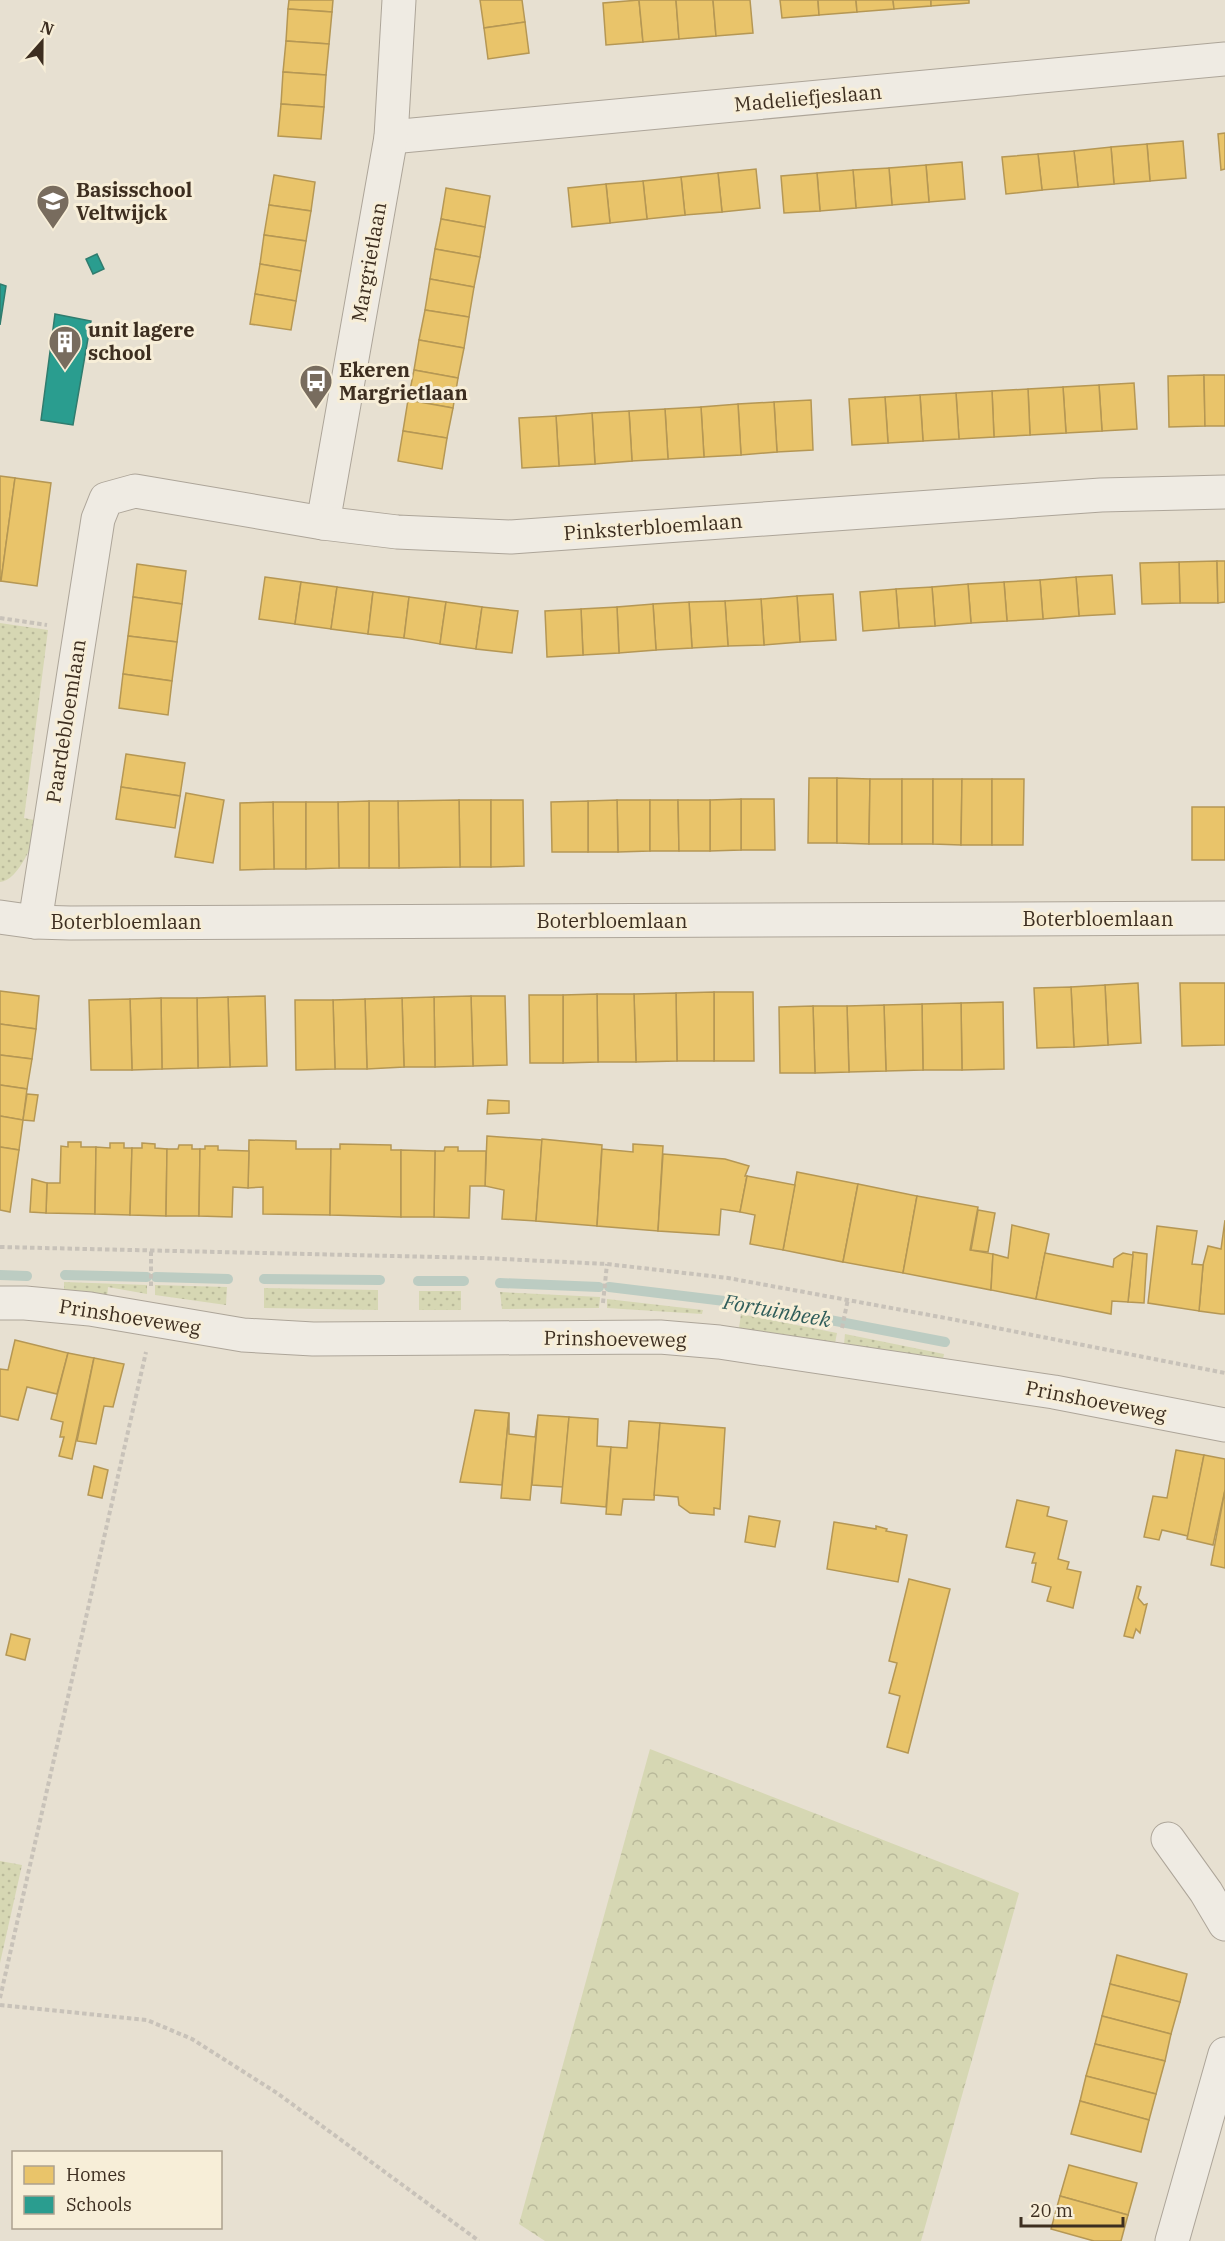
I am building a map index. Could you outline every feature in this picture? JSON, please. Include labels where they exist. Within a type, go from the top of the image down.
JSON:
[{"type":"street","name":"Margrietlaan","points":[[323,522],[391,137],[399,0]]},
{"type":"street","name":"Madeliefjeslaan","points":[[391,137],[1225,59]]},
{"type":"street","name":"Pinksterbloemlaan","points":[[98,519],[106,499],[135,491],[397,532],[511,537],[1101,495],[1225,492]]},
{"type":"street","name":"Paardebloemlaan","points":[[35,922],[98,519]]},
{"type":"street","name":"Boterbloemlaan","points":[[0,917],[35,922],[1225,918]]},
{"type":"street","name":"Prinshoeveweg","points":[[0,1302],[90,1309],[152,1305],[243,1335],[314,1339],[648,1337],[719,1342],[1054,1392],[1225,1425]]},
{"type":"street","points":[[1168,1839],[1206,1892],[1225,1924]]},
{"type":"street","points":[[1172,2241],[1225,2054]]},
{"type":"path","points":[[0,618],[80,630]]},
{"type":"path","points":[[0,1247],[482,1258],[607,1264],[728,1278],[848,1299],[1225,1373]]},
{"type":"path","points":[[0,1998],[152,1305],[151,1250]]},
{"type":"path","points":[[603,1299],[607,1264]]},
{"type":"path","points":[[841,1335],[848,1299]]},
{"type":"path","points":[[0,2005],[147,2020],[192,2039],[277,2093],[479,2241]]},
{"type":"green space","points":[[0,623],[48,630],[24,818],[39,821],[26,858],[14,874],[0,882]]},
{"type":"green space","points":[[64,1282],[147,1285],[147,1294],[108,1287],[107,1297],[64,1291]]},
{"type":"green space","points":[[155,1285],[227,1287],[226,1305],[155,1295]]},
{"type":"green space","points":[[264,1288],[378,1290],[378,1310],[264,1308]]},
{"type":"green space","points":[[419,1291],[461,1291],[461,1310],[419,1310]]},
{"type":"green space","points":[[500,1292],[600,1297],[599,1308],[502,1309]]},
{"type":"green space","points":[[607,1299],[703,1310],[702,1314],[607,1308]]},
{"type":"green space","points":[[741,1314],[837,1333],[835,1343],[739,1328]]},
{"type":"green space","points":[[845,1334],[944,1354],[943,1359],[844,1344]]},
{"type":"green space","points":[[650,1749],[1019,1893],[921,2241],[545,2241],[519,2224]]},
{"type":"green space","points":[[0,1861],[22,1865],[0,1963]]},
{"type":"building: Homes","points":[[289,0],[333,0],[332,12],[288,9]]},
{"type":"building: Homes","points":[[480,0],[522,0],[525,22],[484,28]]},
{"type":"building: Homes","points":[[639,0],[643,42],[606,45],[603,3]]},
{"type":"building: Homes","points":[[639,0],[676,0],[679,39],[643,42]]},
{"type":"building: Homes","points":[[676,0],[713,0],[716,36],[679,39]]},
{"type":"building: Homes","points":[[713,0],[750,0],[753,33],[716,36]]},
{"type":"building: Homes","points":[[780,0],[818,0],[819,15],[782,18]]},
{"type":"building: Homes","points":[[818,0],[856,0],[857,12],[819,15]]},
{"type":"building: Homes","points":[[856,0],[893,0],[894,9],[857,12]]},
{"type":"building: Homes","points":[[893,0],[931,0],[931,6],[894,9]]},
{"type":"building: Homes","points":[[931,0],[969,0],[969,3],[931,6]]},
{"type":"building: Homes","points":[[288,9],[332,12],[329,44],[286,41]]},
{"type":"building: Homes","points":[[525,22],[529,53],[488,59],[484,28]]},
{"type":"building: Homes","points":[[286,41],[329,44],[326,75],[283,72]]},
{"type":"building: Homes","points":[[283,72],[326,75],[324,107],[281,104]]},
{"type":"building: Homes","points":[[281,104],[324,107],[321,139],[278,136]]},
{"type":"building: Homes","points":[[1225,133],[1225,169],[1221,170],[1218,134]]},
{"type":"building: Homes","points":[[1183,141],[1186,178],[1150,181],[1147,144]]},
{"type":"building: Homes","points":[[1147,144],[1150,181],[1114,184],[1111,147]]},
{"type":"building: Homes","points":[[1111,147],[1114,184],[1078,187],[1074,151]]},
{"type":"building: Homes","points":[[1074,151],[1078,187],[1042,190],[1038,154]]},
{"type":"building: Homes","points":[[1038,154],[1042,190],[1006,194],[1002,157]]},
{"type":"building: Homes","points":[[962,162],[965,199],[929,202],[926,165]]},
{"type":"building: Homes","points":[[926,165],[929,202],[892,205],[889,168]]},
{"type":"building: Homes","points":[[889,168],[892,205],[856,208],[853,170]]},
{"type":"building: Homes","points":[[756,169],[760,208],[722,212],[718,173]]},
{"type":"building: Homes","points":[[853,170],[856,208],[820,211],[817,173]]},
{"type":"building: Homes","points":[[718,173],[722,212],[685,215],[681,177]]},
{"type":"building: Homes","points":[[817,173],[820,211],[784,213],[781,176]]},
{"type":"building: Homes","points":[[274,175],[315,182],[311,211],[269,205]]},
{"type":"building: Homes","points":[[681,177],[685,215],[647,219],[643,181]]},
{"type":"building: Homes","points":[[643,181],[647,219],[610,223],[606,184]]},
{"type":"building: Homes","points":[[606,184],[610,223],[572,227],[568,188]]},
{"type":"building: Homes","points":[[446,188],[490,196],[485,227],[441,219]]},
{"type":"building: Homes","points":[[269,205],[311,211],[306,241],[264,235]]},
{"type":"building: Homes","points":[[441,219],[485,227],[480,257],[435,249]]},
{"type":"building: Homes","points":[[264,235],[306,241],[301,271],[260,264]]},
{"type":"building: Homes","points":[[435,249],[480,257],[474,287],[430,279]]},
{"type":"building: Homes","points":[[260,264],[301,271],[296,301],[255,294]]},
{"type":"building: Homes","points":[[430,279],[474,287],[469,317],[425,310]]},
{"type":"building: Homes","points":[[255,294],[296,301],[291,330],[250,324]]},
{"type":"building: Homes","points":[[425,310],[469,317],[464,348],[419,340]]},
{"type":"building: Homes","points":[[419,340],[464,348],[458,378],[414,370]]},
{"type":"building: Homes","points":[[414,370],[458,378],[453,408],[408,400]]},
{"type":"building: Homes","points":[[1204,375],[1205,426],[1169,427],[1168,376]]},
{"type":"building: Homes","points":[[1204,375],[1225,375],[1225,426],[1205,426]]},
{"type":"building: Homes","points":[[1134,383],[1137,429],[1102,431],[1099,385]]},
{"type":"building: Homes","points":[[1099,385],[1102,431],[1066,433],[1063,387]]},
{"type":"building: Homes","points":[[1063,387],[1066,433],[1030,435],[1028,389]]},
{"type":"building: Homes","points":[[1028,389],[1030,435],[994,437],[992,391]]},
{"type":"building: Homes","points":[[992,391],[994,437],[959,439],[956,393]]},
{"type":"building: Homes","points":[[956,393],[959,439],[923,441],[920,395]]},
{"type":"building: Homes","points":[[920,395],[923,441],[888,443],[885,397]]},
{"type":"building: Homes","points":[[885,397],[888,443],[852,445],[849,399]]},
{"type":"building: Homes","points":[[408,400],[453,408],[447,438],[403,431]]},
{"type":"building: Homes","points":[[811,400],[813,450],[777,452],[774,402]]},
{"type":"building: Homes","points":[[774,402],[777,452],[741,455],[738,404]]},
{"type":"building: Homes","points":[[738,404],[741,455],[704,457],[701,407]]},
{"type":"building: Homes","points":[[701,407],[704,457],[668,459],[665,409]]},
{"type":"building: Homes","points":[[665,409],[668,459],[632,461],[629,411]]},
{"type":"building: Homes","points":[[629,411],[632,461],[595,464],[592,413]]},
{"type":"building: Homes","points":[[592,413],[595,464],[559,466],[556,416]]},
{"type":"building: Homes","points":[[556,416],[559,466],[522,468],[519,418]]},
{"type":"building: Homes","points":[[403,431],[447,438],[442,469],[398,461]]},
{"type":"building: Homes","points":[[0,476],[15,478],[1,581],[0,581]]},
{"type":"building: Homes","points":[[15,478],[51,483],[37,586],[1,581]]},
{"type":"building: Homes","points":[[1217,561],[1218,603],[1180,603],[1179,562]]},
{"type":"building: Homes","points":[[1217,561],[1225,561],[1225,602],[1218,603]]},
{"type":"building: Homes","points":[[1179,562],[1180,603],[1142,604],[1140,563]]},
{"type":"building: Homes","points":[[137,564],[186,571],[182,604],[133,597]]},
{"type":"building: Homes","points":[[1112,575],[1115,614],[1079,616],[1076,577]]},
{"type":"building: Homes","points":[[265,577],[301,582],[295,624],[259,619]]},
{"type":"building: Homes","points":[[1076,577],[1079,616],[1043,619],[1040,580]]},
{"type":"building: Homes","points":[[1040,580],[1043,619],[1007,621],[1004,582]]},
{"type":"building: Homes","points":[[301,582],[337,587],[331,629],[295,624]]},
{"type":"building: Homes","points":[[1004,582],[1007,621],[971,623],[968,584]]},
{"type":"building: Homes","points":[[968,584],[971,623],[935,626],[932,587]]},
{"type":"building: Homes","points":[[337,587],[373,592],[368,634],[331,629]]},
{"type":"building: Homes","points":[[932,587],[935,626],[899,628],[896,589]]},
{"type":"building: Homes","points":[[896,589],[899,628],[863,631],[860,592]]},
{"type":"building: Homes","points":[[373,592],[409,597],[404,638],[368,634]]},
{"type":"building: Homes","points":[[833,594],[836,640],[800,642],[797,596]]},
{"type":"building: Homes","points":[[797,596],[800,642],[764,645],[761,599]]},
{"type":"building: Homes","points":[[133,597],[182,604],[177,642],[128,636]]},
{"type":"building: Homes","points":[[409,597],[446,602],[440,644],[404,638]]},
{"type":"building: Homes","points":[[761,599],[764,645],[728,646],[725,601]]},
{"type":"building: Homes","points":[[725,601],[728,646],[692,648],[689,602]]},
{"type":"building: Homes","points":[[446,602],[482,607],[476,649],[440,644]]},
{"type":"building: Homes","points":[[689,602],[692,648],[656,650],[653,604]]},
{"type":"building: Homes","points":[[653,604],[656,650],[619,653],[617,607]]},
{"type":"building: Homes","points":[[482,607],[518,611],[512,653],[476,649]]},
{"type":"building: Homes","points":[[617,607],[619,653],[583,655],[581,609]]},
{"type":"building: Homes","points":[[581,609],[583,655],[547,657],[545,611]]},
{"type":"building: Homes","points":[[128,636],[177,642],[172,681],[123,674]]},
{"type":"building: Homes","points":[[123,674],[172,681],[168,715],[119,708]]},
{"type":"building: Homes","points":[[126,754],[185,763],[180,796],[121,787]]},
{"type":"building: Homes","points":[[809,778],[837,778],[837,843],[808,843]]},
{"type":"building: Homes","points":[[837,778],[870,779],[869,844],[837,843]]},
{"type":"building: Homes","points":[[870,779],[902,779],[902,844],[869,844]]},
{"type":"building: Homes","points":[[902,779],[933,779],[933,844],[902,844]]},
{"type":"building: Homes","points":[[933,779],[962,779],[961,845],[933,844]]},
{"type":"building: Homes","points":[[962,779],[992,779],[992,845],[961,845]]},
{"type":"building: Homes","points":[[992,779],[1024,779],[1023,845],[992,845]]},
{"type":"building: Homes","points":[[121,787],[180,796],[175,828],[116,819]]},
{"type":"building: Homes","points":[[186,793],[224,800],[213,863],[175,857]]},
{"type":"building: Homes","points":[[741,799],[774,799],[775,850],[741,850]]},
{"type":"building: Homes","points":[[741,799],[741,850],[710,851],[710,800]]},
{"type":"building: Homes","points":[[459,800],[491,800],[491,867],[460,867]]},
{"type":"building: Homes","points":[[459,800],[460,867],[399,868],[398,801]]},
{"type":"building: Homes","points":[[491,800],[523,800],[524,866],[491,867]]},
{"type":"building: Homes","points":[[617,800],[650,800],[650,851],[618,852]]},
{"type":"building: Homes","points":[[617,800],[618,852],[588,852],[588,801]]},
{"type":"building: Homes","points":[[650,800],[678,800],[679,851],[650,851]]},
{"type":"building: Homes","points":[[678,800],[710,800],[710,851],[679,851]]},
{"type":"building: Homes","points":[[369,801],[398,801],[399,868],[369,868]]},
{"type":"building: Homes","points":[[369,801],[369,868],[339,868],[338,802]]},
{"type":"building: Homes","points":[[588,801],[588,852],[552,852],[551,802]]},
{"type":"building: Homes","points":[[273,802],[306,802],[306,869],[274,869]]},
{"type":"building: Homes","points":[[273,802],[274,869],[240,870],[240,803]]},
{"type":"building: Homes","points":[[306,802],[338,802],[339,868],[306,869]]},
{"type":"building: Homes","points":[[1192,807],[1225,807],[1225,860],[1192,860]]},
{"type":"building: Homes","points":[[1138,983],[1141,1043],[1108,1045],[1105,985]]},
{"type":"building: Homes","points":[[1180,983],[1225,983],[1225,1045],[1182,1046]]},
{"type":"building: Homes","points":[[1105,985],[1108,1045],[1074,1047],[1071,987]]},
{"type":"building: Homes","points":[[1071,987],[1074,1047],[1037,1048],[1034,988]]},
{"type":"building: Homes","points":[[0,991],[39,996],[36,1029],[0,1024]]},
{"type":"building: Homes","points":[[714,992],[753,992],[754,1061],[714,1061]]},
{"type":"building: Homes","points":[[714,992],[714,1061],[677,1061],[676,993]]},
{"type":"building: Homes","points":[[676,993],[677,1061],[636,1062],[634,994]]},
{"type":"building: Homes","points":[[597,994],[634,994],[636,1062],[598,1062]]},
{"type":"building: Homes","points":[[597,994],[598,1062],[563,1063],[563,995]]},
{"type":"building: Homes","points":[[529,995],[563,995],[563,1063],[530,1063]]},
{"type":"building: Homes","points":[[265,996],[267,1066],[230,1067],[228,997]]},
{"type":"building: Homes","points":[[471,996],[505,996],[507,1065],[473,1066]]},
{"type":"building: Homes","points":[[471,996],[473,1066],[435,1067],[434,997]]},
{"type":"building: Homes","points":[[228,997],[230,1067],[198,1068],[197,998]]},
{"type":"building: Homes","points":[[434,997],[435,1067],[404,1067],[402,998]]},
{"type":"building: Homes","points":[[161,998],[197,998],[198,1068],[162,1069]]},
{"type":"building: Homes","points":[[161,998],[162,1069],[132,1070],[130,999]]},
{"type":"building: Homes","points":[[402,998],[404,1067],[367,1069],[365,999]]},
{"type":"building: Homes","points":[[130,999],[132,1070],[91,1070],[89,1000]]},
{"type":"building: Homes","points":[[365,999],[367,1069],[335,1069],[333,1000]]},
{"type":"building: Homes","points":[[295,1000],[333,1000],[335,1069],[296,1070]]},
{"type":"building: Homes","points":[[1003,1002],[1004,1069],[962,1070],[961,1003]]},
{"type":"building: Homes","points":[[961,1003],[962,1070],[923,1070],[922,1004]]},
{"type":"building: Homes","points":[[922,1004],[923,1070],[886,1071],[884,1005]]},
{"type":"building: Homes","points":[[884,1005],[886,1071],[849,1072],[847,1006]]},
{"type":"building: Homes","points":[[813,1006],[847,1006],[849,1072],[815,1073]]},
{"type":"building: Homes","points":[[813,1006],[815,1073],[780,1073],[779,1007]]},
{"type":"building: Homes","points":[[0,1024],[36,1029],[32,1059],[0,1055]]},
{"type":"building: Homes","points":[[0,1055],[32,1059],[27,1089],[0,1085]]},
{"type":"building: Homes","points":[[0,1085],[27,1089],[23,1120],[0,1116]]},
{"type":"building: Homes","points":[[27,1094],[38,1095],[34,1121],[23,1120]]},
{"type":"building: Homes","points":[[488,1100],[509,1101],[509,1113],[487,1114]]},
{"type":"building: Homes","points":[[0,1116],[23,1120],[19,1150],[0,1147]]},
{"type":"building: Homes","points":[[487,1136],[542,1140],[536,1221],[502,1219],[504,1190],[485,1186]]},
{"type":"building: Homes","points":[[542,1139],[602,1145],[597,1226],[536,1221]]},
{"type":"building: Homes","points":[[249,1140],[296,1141],[296,1149],[331,1149],[330,1215],[263,1214],[263,1187],[248,1188]]},
{"type":"building: Homes","points":[[68,1142],[81,1142],[81,1147],[96,1147],[95,1214],[46,1213],[47,1183],[60,1183],[61,1146],[68,1147]]},
{"type":"building: Homes","points":[[110,1143],[124,1143],[124,1148],[132,1148],[130,1215],[95,1214],[96,1147],[110,1148]]},
{"type":"building: Homes","points":[[142,1143],[155,1144],[155,1148],[167,1149],[166,1216],[130,1215],[132,1148],[142,1148]]},
{"type":"building: Homes","points":[[340,1144],[391,1145],[391,1150],[401,1150],[401,1217],[330,1215],[331,1149],[340,1149]]},
{"type":"building: Homes","points":[[633,1144],[663,1146],[658,1231],[597,1226],[602,1149],[633,1152]]},
{"type":"building: Homes","points":[[179,1145],[192,1145],[192,1149],[200,1149],[199,1216],[166,1216],[167,1149],[178,1149]]},
{"type":"building: Homes","points":[[205,1146],[218,1146],[218,1150],[249,1151],[248,1188],[233,1187],[232,1217],[199,1216],[200,1149],[205,1149]]},
{"type":"building: Homes","points":[[0,1147],[19,1150],[10,1212],[0,1210]]},
{"type":"building: Homes","points":[[445,1147],[458,1147],[458,1151],[486,1151],[485,1186],[470,1186],[469,1218],[434,1217],[435,1151],[444,1151]]},
{"type":"building: Homes","points":[[401,1150],[435,1151],[434,1217],[401,1217]]},
{"type":"building: Homes","points":[[663,1154],[725,1159],[749,1166],[745,1176],[747,1176],[740,1212],[721,1209],[719,1235],[658,1231]]},
{"type":"building: Homes","points":[[797,1172],[858,1184],[843,1262],[783,1250]]},
{"type":"building: Homes","points":[[747,1176],[795,1185],[783,1250],[750,1244],[755,1215],[740,1212]]},
{"type":"building: Homes","points":[[32,1179],[47,1183],[46,1213],[30,1212]]},
{"type":"building: Homes","points":[[858,1184],[917,1196],[903,1273],[843,1262]]},
{"type":"building: Homes","points":[[917,1196],[978,1207],[970,1250],[993,1254],[991,1290],[903,1273]]},
{"type":"building: Homes","points":[[978,1210],[995,1213],[988,1252],[971,1250]]},
{"type":"building: Homes","points":[[1225,1220],[1225,1314],[1199,1311],[1203,1265],[1208,1246],[1221,1249]]},
{"type":"building: Homes","points":[[1012,1225],[1049,1234],[1036,1299],[991,1290],[993,1254],[1008,1258]]},
{"type":"building: Homes","points":[[1157,1226],[1197,1231],[1192,1264],[1203,1265],[1199,1311],[1148,1303]]},
{"type":"building: Homes","points":[[1133,1252],[1147,1254],[1144,1303],[1128,1302]]},
{"type":"building: Homes","points":[[1045,1253],[1113,1267],[1114,1259],[1123,1253],[1133,1255],[1128,1302],[1112,1301],[1111,1314],[1036,1299]]},
{"type":"building: Homes","points":[[15,1340],[68,1353],[57,1394],[27,1387],[18,1420],[0,1416],[0,1369],[8,1370]]},
{"type":"building: Homes","points":[[68,1353],[94,1358],[72,1459],[59,1456],[64,1437],[60,1437],[63,1422],[51,1419]]},
{"type":"building: Homes","points":[[94,1358],[124,1364],[113,1407],[104,1406],[96,1444],[77,1441]]},
{"type":"building: Homes","points":[[475,1410],[509,1413],[502,1485],[460,1482]]},
{"type":"building: Homes","points":[[509,1413],[509,1434],[535,1437],[538,1415],[530,1500],[501,1498]]},
{"type":"building: Homes","points":[[538,1415],[569,1417],[563,1487],[532,1485]]},
{"type":"building: Homes","points":[[569,1417],[598,1419],[597,1446],[611,1447],[606,1507],[561,1503]]},
{"type":"building: Homes","points":[[629,1421],[660,1423],[654,1500],[623,1499],[621,1515],[606,1514],[611,1447],[627,1448]]},
{"type":"building: Homes","points":[[660,1423],[725,1428],[720,1509],[714,1508],[714,1515],[690,1513],[679,1505],[678,1497],[654,1495]]},
{"type":"building: Homes","points":[[1176,1450],[1204,1455],[1188,1536],[1162,1530],[1159,1540],[1144,1537],[1153,1496],[1167,1498]]},
{"type":"building: Homes","points":[[1204,1455],[1225,1459],[1225,1490],[1213,1545],[1187,1539]]},
{"type":"building: Homes","points":[[94,1466],[108,1470],[102,1498],[88,1495]]},
{"type":"building: Homes","points":[[1225,1490],[1225,1568],[1211,1565]]},
{"type":"building: Homes","points":[[1017,1500],[1049,1507],[1047,1516],[1067,1521],[1058,1559],[1069,1562],[1067,1569],[1081,1572],[1073,1608],[1047,1601],[1051,1587],[1032,1582],[1036,1563],[1032,1563],[1035,1553],[1006,1547]]},
{"type":"building: Homes","points":[[749,1516],[780,1521],[775,1547],[745,1542]]},
{"type":"building: Homes","points":[[834,1522],[876,1529],[876,1526],[887,1529],[886,1531],[907,1535],[898,1582],[827,1569]]},
{"type":"building: Homes","points":[[909,1579],[950,1589],[908,1753],[887,1747],[900,1696],[889,1693],[897,1663],[889,1661]]},
{"type":"building: Homes","points":[[1137,1586],[1141,1587],[1138,1598],[1144,1605],[1147,1604],[1140,1633],[1136,1629],[1133,1638],[1124,1636]]},
{"type":"building: Homes","points":[[11,1634],[30,1639],[25,1660],[6,1655]]},
{"type":"building: Homes","points":[[1117,1955],[1187,1974],[1180,2002],[1110,1984]]},
{"type":"building: Homes","points":[[1110,1984],[1180,2002],[1171,2034],[1102,2016]]},
{"type":"building: Homes","points":[[1102,2016],[1171,2034],[1165,2061],[1095,2044]]},
{"type":"building: Homes","points":[[1095,2044],[1165,2061],[1156,2094],[1086,2076]]},
{"type":"building: Homes","points":[[1086,2076],[1156,2094],[1149,2120],[1080,2101]]},
{"type":"building: Homes","points":[[1080,2101],[1149,2120],[1141,2152],[1071,2134]]},
{"type":"building: Homes","points":[[1069,2165],[1137,2183],[1128,2215],[1060,2196]]},
{"type":"building: Homes","points":[[1060,2196],[1128,2215],[1121,2241],[1094,2241],[1051,2229]]},
{"type":"building: Schools","points":[[97,254],[104,269],[93,274],[86,259]]},
{"type":"building: Schools","points":[[0,284],[6,286],[0,325]]},
{"type":"building: Schools","name":"unit lagere school","points":[[55,314],[91,321],[73,425],[41,420]]},
{"type":"waterway","name":"Fortuinbeek","points":[[0,1275],[27,1276]]},
{"type":"waterway","name":"Fortuinbeek","points":[[65,1275],[147,1277]]},
{"type":"waterway","name":"Fortuinbeek","points":[[156,1277],[228,1279]]},
{"type":"waterway","name":"Fortuinbeek","points":[[264,1279],[380,1280]]},
{"type":"waterway","name":"Fortuinbeek","points":[[418,1281],[464,1281]]},
{"type":"waterway","name":"Fortuinbeek","points":[[500,1283],[599,1287]]},
{"type":"waterway","name":"Fortuinbeek","points":[[609,1287],[741,1303],[945,1342]]},
{"type":"place","name":"Basisschool Veltwijck","points":[[53,230]]},
{"type":"place","name":"unit lagere school","points":[[65,371]]},
{"type":"place","name":"Ekeren Margrietlaan","points":[[316,410]]}]
